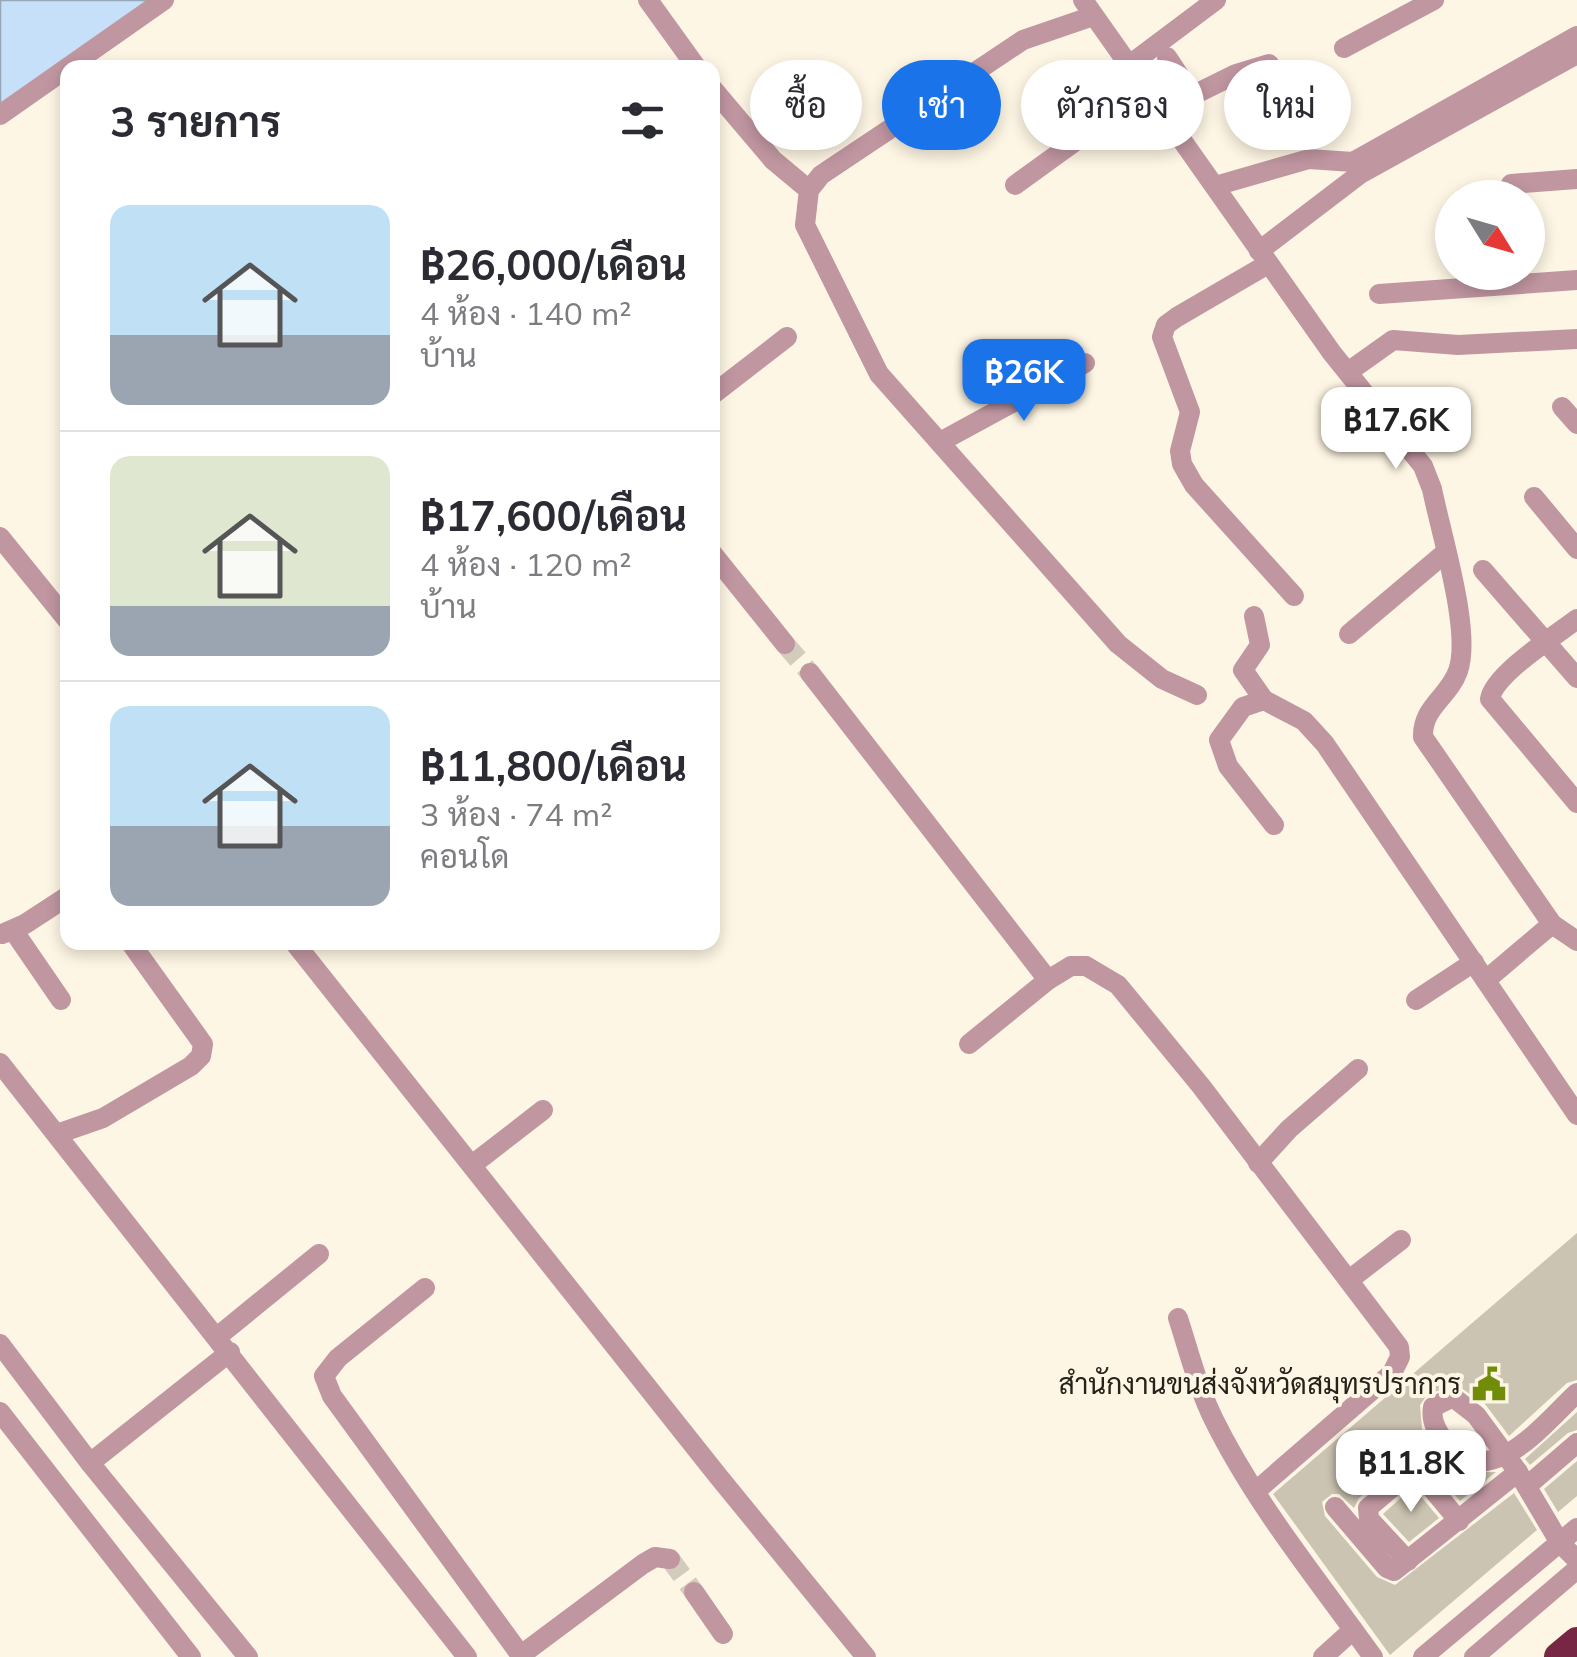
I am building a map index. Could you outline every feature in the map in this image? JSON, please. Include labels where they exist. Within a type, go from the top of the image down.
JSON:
[{"type":"highway","points":[[1559,1657],[1577,1642]]},
{"type":"street","points":[[78,60],[164,0]]},
{"type":"street","points":[[648,0],[691,60]]},
{"type":"street","points":[[1136,60],[1216,0]]},
{"type":"street","points":[[1344,48],[1434,0]]},
{"type":"street","points":[[1124,60],[1088,8],[1023,40],[832,168],[808,190],[805,225],[880,374],[1118,644],[1162,679],[1197,694]]},
{"type":"street","points":[[1215,186],[1309,160],[1352,162],[1577,36]]},
{"type":"street","points":[[1294,596],[1194,485],[1182,464],[1182,436],[1190,412],[1162,337],[1166,325],[1263,258],[1360,174],[1577,54]]},
{"type":"street","points":[[0,115],[60,73]]},
{"type":"street","points":[[720,97],[774,160],[808,190]]},
{"type":"street","points":[[1015,185],[1063,150]]},
{"type":"street","points":[[1188,150],[1263,258],[1423,466],[1432,490],[1464,642],[1457,674],[1430,708],[1422,724],[1422,737],[1552,924],[1577,941]]},
{"type":"street","points":[[1545,181],[1577,179]]},
{"type":"street","points":[[1379,294],[1577,280]]},
{"type":"street","points":[[720,389],[787,337]]},
{"type":"street","points":[[1348,372],[1392,340],[1458,345],[1577,339]]},
{"type":"street","points":[[940,442],[1085,363]]},
{"type":"street","points":[[1562,407],[1577,424]]},
{"type":"street","points":[[1534,496],[1577,550]]},
{"type":"street","points":[[0,537],[60,612]]},
{"type":"street","points":[[1350,634],[1445,553]]},
{"type":"street","points":[[720,563],[786,644]]},
{"type":"street","points":[[1483,570],[1577,678]]},
{"type":"street","points":[[1254,616],[1260,645],[1243,670],[1264,700],[1296,715],[1325,744],[1577,1115]]},
{"type":"street","points":[[1577,619],[1492,689],[1490,699],[1570,779],[1577,803]]},
{"type":"street","points":[[810,673],[1048,980]]},
{"type":"street","points":[[1264,700],[1242,706],[1218,740],[1228,766],[1274,825]]},
{"type":"street","points":[[60,901],[6,932],[62,1000]]},
{"type":"street","points":[[1486,980],[1552,924]]},
{"type":"street","points":[[57,1134],[102,1118],[190,1066],[200,1056],[203,1044],[136,950]]},
{"type":"street","points":[[300,950],[866,1657]]},
{"type":"street","points":[[1416,1000],[1474,962]]},
{"type":"street","points":[[969,1044],[1071,966],[1086,966],[1118,985],[1399,1347],[1400,1358],[1392,1373],[1256,1492]]},
{"type":"street","points":[[0,1063],[467,1657]]},
{"type":"street","points":[[1258,1163],[1289,1129],[1358,1070]]},
{"type":"street","points":[[472,1166],[542,1110]]},
{"type":"street","points":[[1349,1280],[1401,1240]]},
{"type":"street","points":[[90,1463],[319,1254]]},
{"type":"street","points":[[425,1288],[338,1358],[324,1376],[332,1396],[521,1656],[642,1564],[656,1557],[670,1559]]},
{"type":"street","points":[[1178,1318],[1212,1417],[1256,1492],[1372,1657]]},
{"type":"street","points":[[0,1344],[90,1463],[248,1657]]},
{"type":"street","points":[[1335,1507],[1387,1568],[1394,1571],[1516,1472],[1577,1393]]},
{"type":"street","points":[[0,1412],[191,1657]]},
{"type":"street","points":[[1516,1472],[1577,1443]]},
{"type":"street","points":[[1516,1472],[1560,1543],[1577,1560]]},
{"type":"street","points":[[1408,1561],[1369,1519],[1368,1508],[1409,1473],[1420,1474],[1459,1521]]},
{"type":"street","points":[[1422,1657],[1577,1528]]},
{"type":"street","points":[[1474,1657],[1577,1569]]},
{"type":"street","points":[[694,1592],[723,1634]]},
{"type":"street","points":[[1323,1657],[1353,1630]]},
{"type":"water","points":[[0,0],[164,0],[81,60],[60,60],[60,75],[0,119]]},
{"type":"building","name":"สำนักงานขนส่งจังหวัดสมุทรปราการ","points":[[1577,1233],[1577,1380],[1567,1383],[1509,1436],[1485,1404],[1455,1384],[1427,1395],[1420,1405],[1422,1429],[1441,1458],[1465,1472],[1496,1472],[1460,1501],[1427,1462],[1406,1460],[1359,1498],[1354,1508],[1339,1494],[1322,1502],[1325,1516],[1377,1577],[1395,1585],[1514,1493],[1537,1530],[1390,1655],[1273,1494]]},
{"type":"building","points":[[1577,1412],[1577,1430],[1530,1465],[1525,1459]]},
{"type":"building","points":[[1577,1461],[1577,1496],[1558,1512],[1544,1489]]},
{"type":"building","points":[[1413,1487],[1439,1518],[1409,1542],[1383,1514]]},
{"type":"tunnel","points":[[785,644],[810,673]]},
{"type":"tunnel","points":[[670,1559],[694,1592]]},
{"type":"place","name":"สำนักงานขนส่งจังหวัดสมุทรปราการ","points":[[1489,1384]]}]
